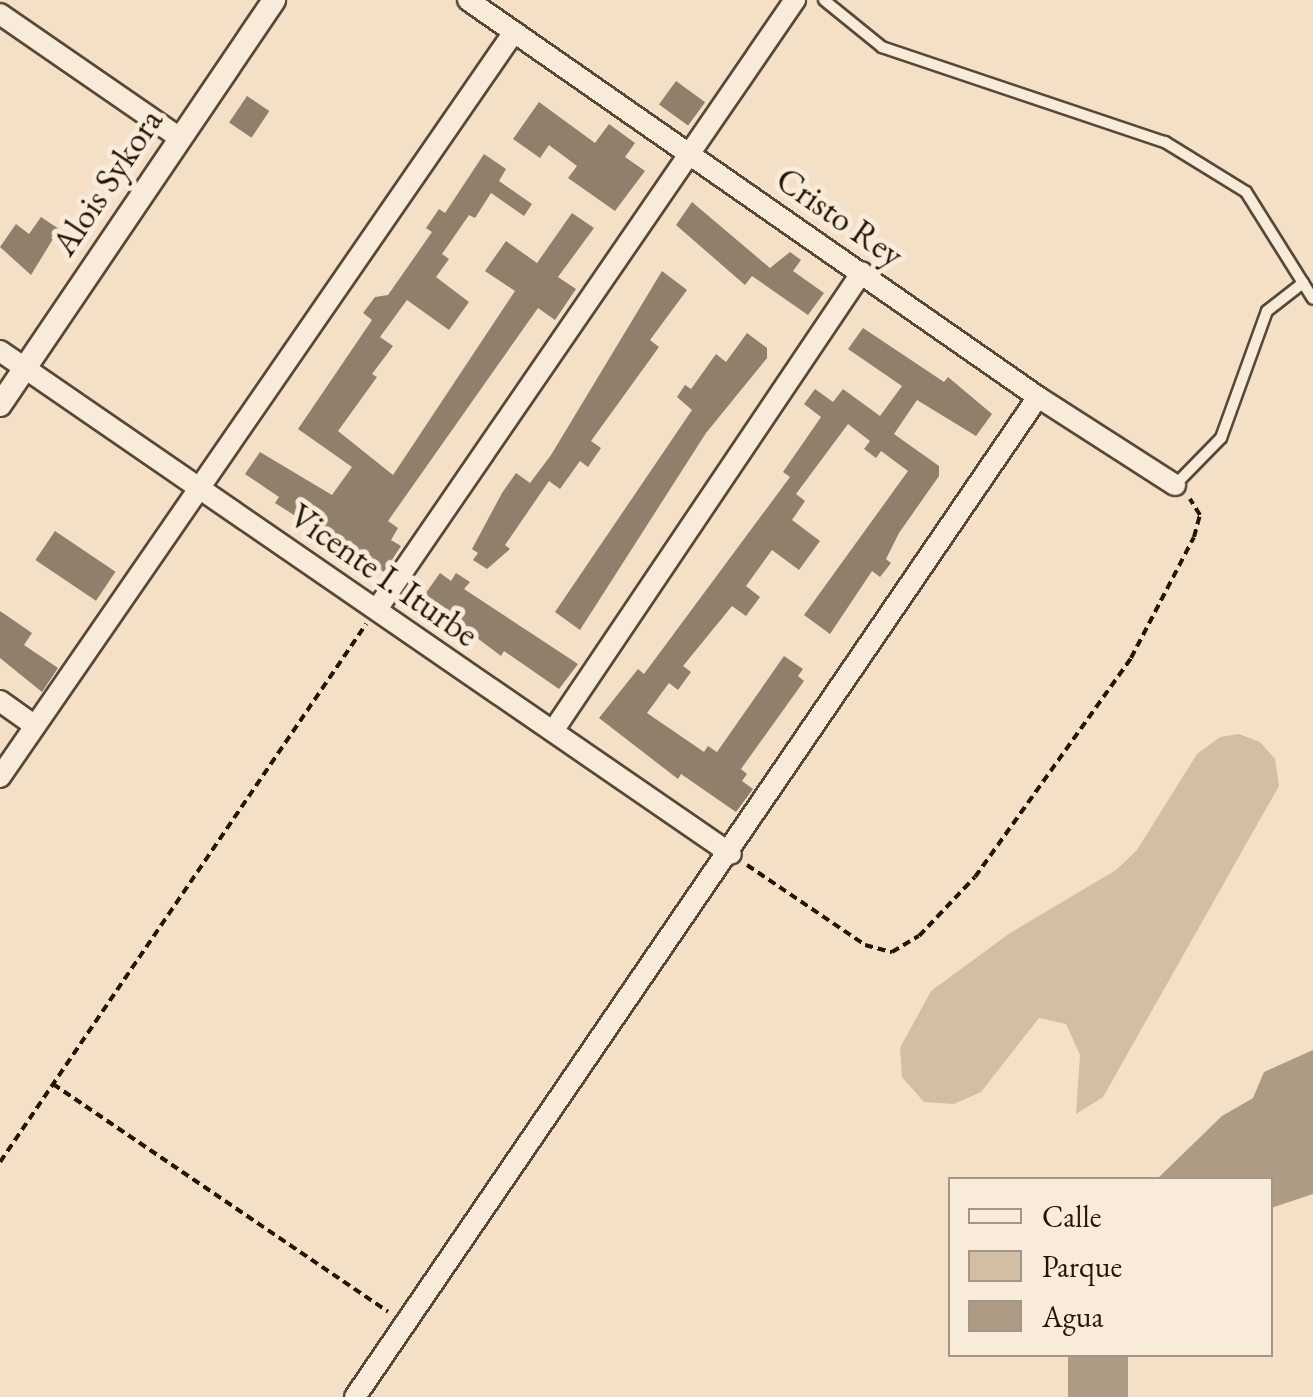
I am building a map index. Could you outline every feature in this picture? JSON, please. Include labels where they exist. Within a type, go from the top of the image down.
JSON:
[{"type":"street","name":"Alois Sykora","points":[[0,405],[274,0]]},
{"type":"street","name":"Cristo Rey","points":[[468,0],[691,151],[1038,397],[1176,485]]},
{"type":"street","points":[[376,609],[794,0]]},
{"type":"street","points":[[0,14],[180,138]]},
{"type":"street","points":[[0,777],[514,32]]},
{"type":"street","points":[[553,731],[862,272]]},
{"type":"street","name":"Vicente I. Iturbe","points":[[0,351],[730,854]]},
{"type":"street","points":[[355,1397],[730,854],[1038,397]]},
{"type":"street","points":[[0,702],[35,726]]},
{"type":"lane","points":[[824,0],[882,47],[1165,142],[1246,192],[1313,299]]},
{"type":"lane","points":[[1176,485],[1221,438],[1266,311],[1303,283]]},
{"type":"path","points":[[730,854],[865,945],[892,952],[918,936],[975,877],[1130,658],[1200,515],[1176,485]]},
{"type":"path","points":[[0,1162],[376,609]]},
{"type":"path","points":[[53,1084],[405,1323]]},
{"type":"green space","points":[[1239,734],[1260,742],[1275,759],[1279,786],[1103,1097],[1076,1114],[1080,1055],[1066,1024],[1039,1018],[981,1092],[954,1104],[924,1102],[902,1077],[900,1048],[931,991],[1010,933],[1116,870],[1137,850],[1197,754],[1220,737]]},
{"type":"water","points":[[1313,1050],[1313,1194],[1273,1207],[1273,1177],[1159,1177],[1222,1116],[1253,1098],[1264,1072]]},
{"type":"water","points":[[1068,1357],[1128,1357],[1128,1397],[1068,1397]]},
{"type":"building","points":[[676,81],[705,102],[688,126],[659,104]]},
{"type":"building","points":[[247,96],[269,111],[251,138],[229,123]]},
{"type":"building","points":[[539,102],[595,143],[609,124],[635,143],[625,157],[645,171],[615,211],[568,178],[577,166],[549,145],[540,158],[513,139]]},
{"type":"building","points":[[484,154],[506,169],[499,181],[532,204],[524,216],[491,193],[475,218],[469,215],[442,254],[449,259],[436,277],[469,302],[449,330],[407,300],[380,337],[393,346],[372,374],[377,377],[338,431],[393,475],[515,291],[485,271],[506,241],[537,263],[572,213],[594,228],[558,277],[576,289],[555,320],[538,308],[388,521],[398,528],[391,540],[401,546],[384,572],[275,503],[279,497],[245,474],[260,452],[332,495],[352,467],[298,429],[372,320],[363,313],[375,297],[388,295],[432,232],[426,228],[439,209],[445,213]]},
{"type":"building","points":[[692,202],[770,268],[790,252],[801,260],[793,271],[824,293],[808,315],[752,276],[745,285],[676,225]]},
{"type":"building","points":[[41,217],[59,229],[31,275],[0,247],[16,224],[29,234]]},
{"type":"building","points":[[662,271],[687,290],[650,340],[659,347],[591,441],[601,448],[588,467],[580,461],[560,489],[549,481],[505,545],[510,549],[487,569],[473,560],[478,553],[472,549],[502,493],[516,473],[530,483],[551,455]]},
{"type":"building","points":[[863,328],[944,382],[948,377],[992,414],[976,436],[917,400],[894,434],[939,466],[939,476],[899,533],[886,559],[891,563],[880,577],[872,571],[830,634],[804,615],[908,471],[881,451],[876,458],[864,449],[870,441],[848,424],[796,494],[805,501],[792,520],[820,541],[799,570],[772,550],[746,586],[760,597],[746,616],[732,606],[683,666],[691,672],[678,690],[669,683],[647,713],[704,752],[708,746],[717,752],[784,656],[803,669],[798,676],[804,681],[741,769],[747,774],[742,781],[753,789],[736,812],[681,774],[678,779],[599,718],[638,669],[644,674],[790,477],[783,472],[821,417],[804,404],[815,389],[833,402],[843,389],[880,416],[902,386],[848,349]]},
{"type":"building","points":[[747,333],[767,348],[767,358],[706,433],[580,630],[555,612],[692,410],[677,397],[685,385],[691,389],[716,354],[726,362]]},
{"type":"building","points":[[55,531],[116,572],[96,601],[35,560]]},
{"type":"building","points":[[440,573],[451,581],[456,573],[470,582],[464,589],[578,664],[559,689],[504,651],[501,656],[423,597]]},
{"type":"building","points":[[0,611],[32,633],[24,645],[58,668],[42,692],[0,658]]}]
